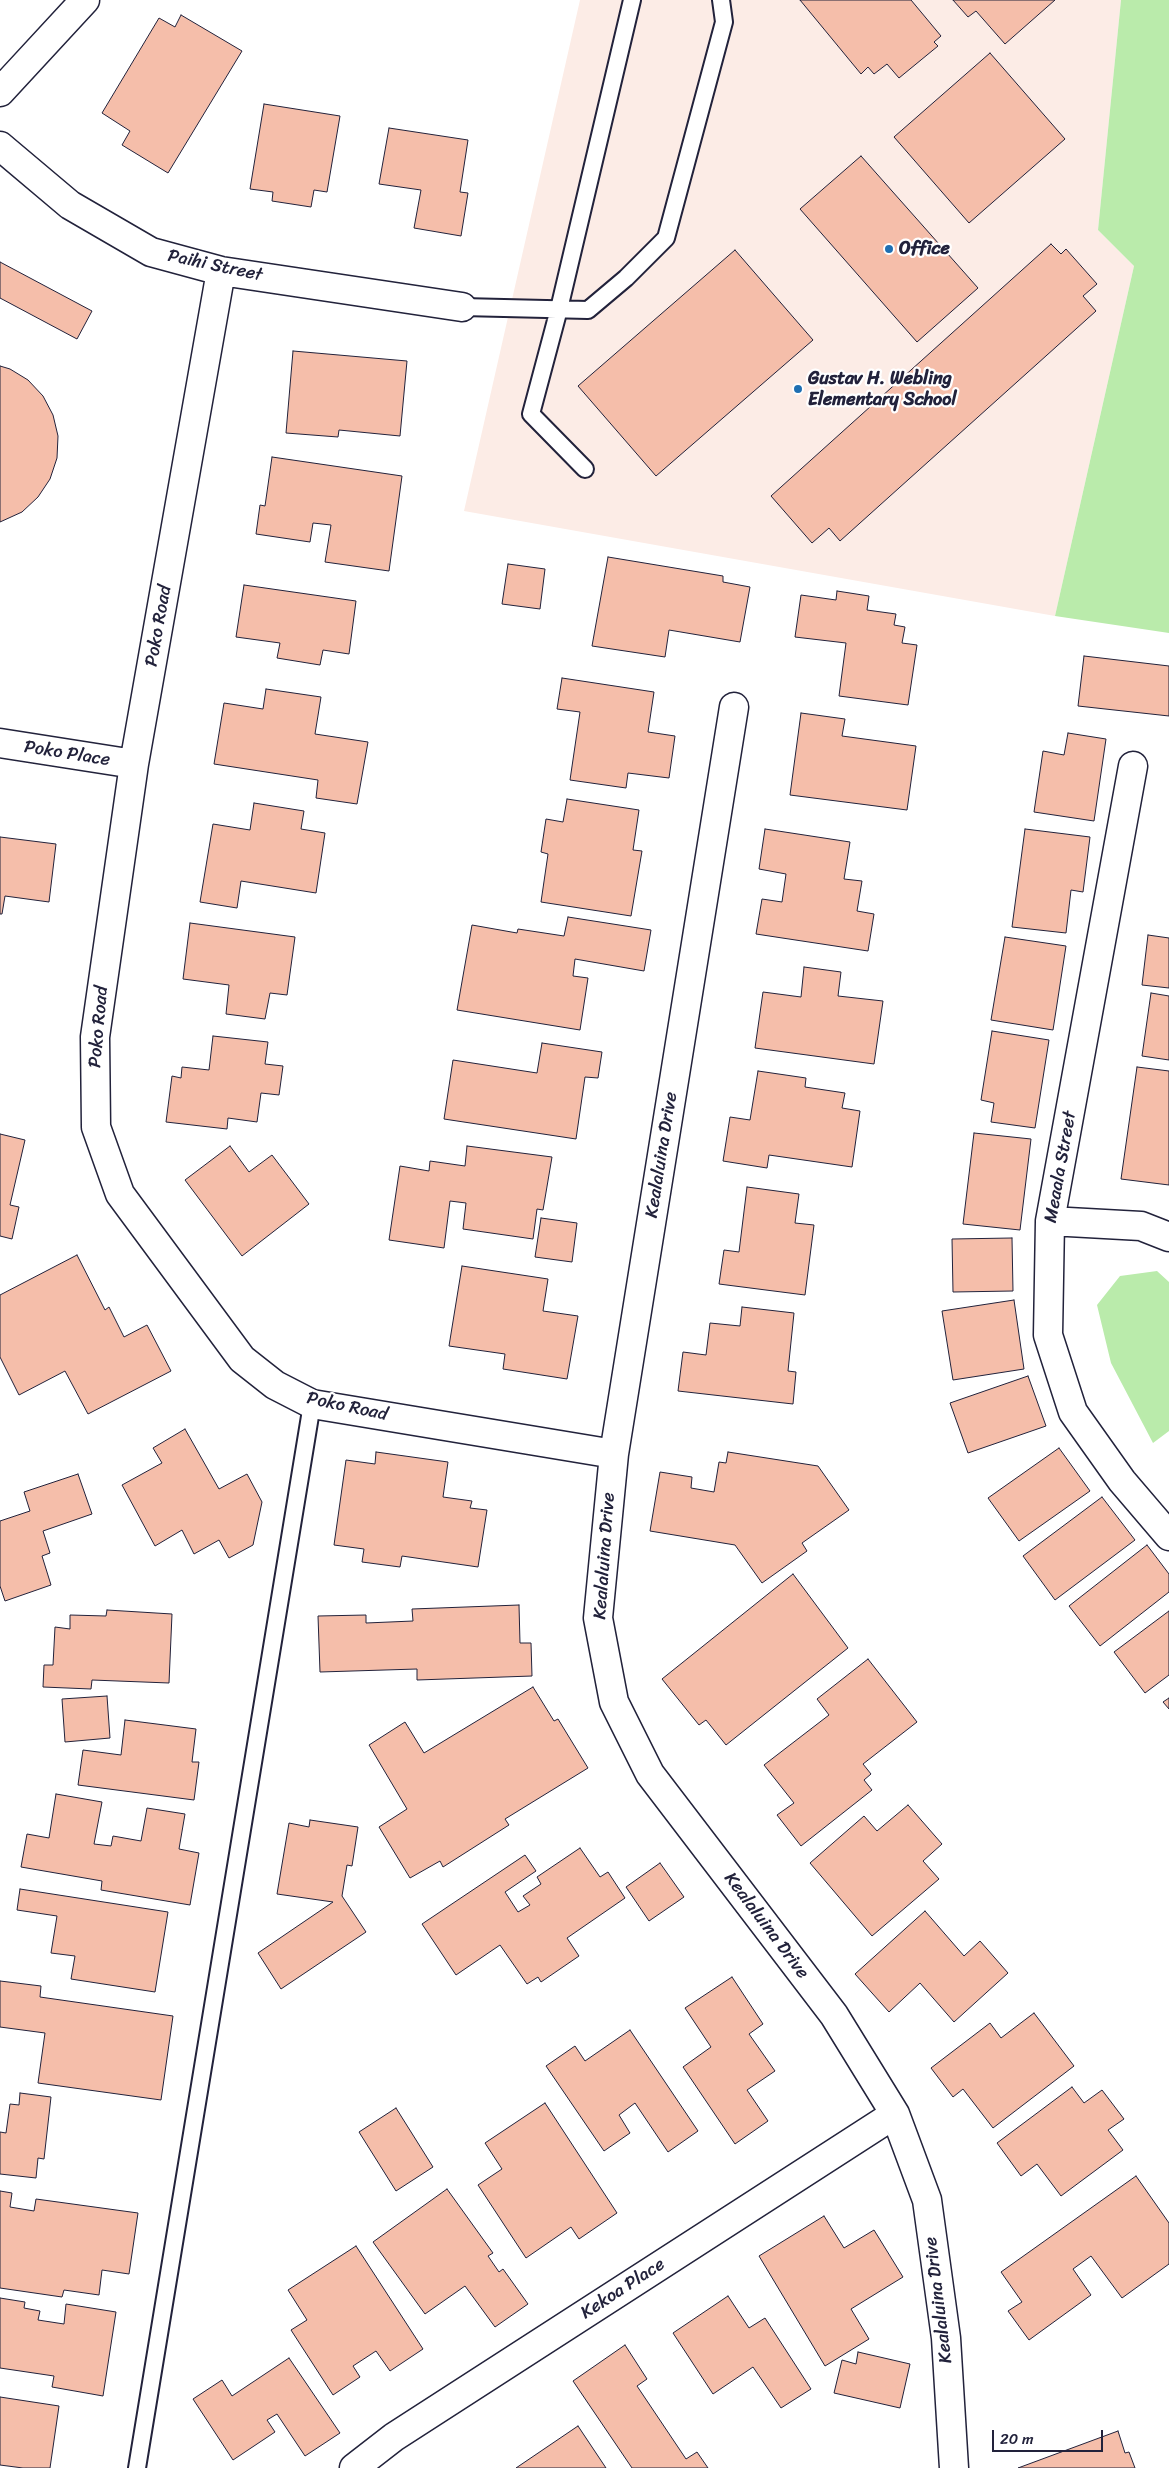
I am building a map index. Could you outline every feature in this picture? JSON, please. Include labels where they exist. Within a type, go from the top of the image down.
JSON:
[{"type":"street","points":[[0,92],[85,0]]},
{"type":"street","name":"Paihi Street","points":[[0,146],[70,205],[151,252],[221,271],[462,307]]},
{"type":"street","name":"Poko Road","points":[[221,271],[134,764],[95,1037],[96,1127],[120,1194],[242,1359],[275,1385],[312,1404],[614,1454]]},
{"type":"street","name":"Kealaluina Drive","points":[[734,707],[614,1454],[598,1618],[614,1702],[650,1774],[834,2015],[895,2114],[927,2200],[946,2338],[954,2468]]},
{"type":"street","name":"Poko Place","points":[[0,743],[134,764]]},
{"type":"street","name":"Meaala Street","points":[[1133,766],[1050,1221],[1048,1335],[1073,1412],[1122,1481],[1169,1536]]},
{"type":"street","points":[[1050,1221],[1141,1226],[1169,1237]]},
{"type":"street","name":"Kekoa Place","points":[[354,2468],[394,2437],[895,2114]]},
{"type":"lane","points":[[585,469],[531,414],[559,309],[632,0]]},
{"type":"lane","points":[[462,307],[588,310],[626,278],[666,238],[724,22],[721,0]]},
{"type":"lane","points":[[136,2468],[312,1404]]},
{"type":"shaded area","name":"Gustav H. Webling Elementary School","points":[[580,0],[1121,0],[1098,230],[1134,266],[1055,616],[464,511]]},
{"type":"green space","points":[[1121,0],[1169,0],[1169,633],[1055,616],[1134,266],[1098,230]]},
{"type":"green space","points":[[1157,1271],[1169,1282],[1169,1431],[1153,1443],[1111,1363],[1097,1305],[1120,1276]]},
{"type":"building","points":[[800,0],[911,0],[941,36],[934,42],[938,46],[899,78],[887,64],[874,74],[868,67],[861,74]]},
{"type":"building","points":[[953,0],[1055,0],[1005,44],[976,11],[968,17]]},
{"type":"building","points":[[181,15],[242,51],[168,173],[122,145],[130,131],[102,113],[159,18],[175,27]]},
{"type":"building","points":[[990,53],[1065,139],[969,223],[894,137]]},
{"type":"building","points":[[264,104],[340,116],[327,192],[314,190],[311,207],[272,201],[273,192],[250,189]]},
{"type":"building","points":[[389,128],[468,140],[460,192],[468,193],[461,236],[414,228],[421,190],[379,184]]},
{"type":"building","name":"Office","points":[[861,156],[978,288],[917,342],[800,209]]},
{"type":"building","points":[[1051,244],[1061,254],[1066,249],[1097,284],[1083,296],[1096,311],[840,541],[829,528],[812,543],[771,496]]},
{"type":"building","points":[[735,250],[813,340],[656,476],[578,386]]},
{"type":"building","points":[[0,262],[92,311],[77,339],[0,298]]},
{"type":"building","points":[[293,351],[407,361],[400,436],[339,430],[338,437],[286,433]]},
{"type":"building","points":[[0,366],[10,369],[28,380],[43,396],[53,415],[58,436],[57,458],[50,479],[38,497],[22,512],[0,522]]},
{"type":"building","points":[[272,457],[402,476],[389,571],[325,562],[331,525],[313,523],[310,542],[256,534],[260,505],[265,506]]},
{"type":"building","points":[[608,557],[723,576],[723,582],[750,587],[740,642],[669,630],[665,657],[592,646]]},
{"type":"building","points":[[508,564],[545,569],[540,609],[502,604]]},
{"type":"building","points":[[244,585],[356,601],[349,654],[323,650],[320,665],[277,658],[280,643],[236,637]]},
{"type":"building","points":[[837,591],[869,596],[867,610],[896,614],[894,625],[905,627],[902,643],[917,645],[908,705],[839,696],[846,643],[795,637],[801,595],[836,600]]},
{"type":"building","points":[[1084,656],[1169,666],[1169,716],[1078,706]]},
{"type":"building","points":[[562,678],[654,692],[648,732],[675,736],[669,778],[628,773],[626,788],[570,780],[580,712],[557,709]]},
{"type":"building","points":[[266,689],[321,697],[315,734],[368,742],[357,804],[316,798],[318,780],[214,764],[224,703],[263,709]]},
{"type":"building","points":[[801,713],[845,719],[842,736],[916,746],[907,810],[790,795]]},
{"type":"building","points":[[1068,733],[1106,739],[1094,821],[1034,812],[1043,751],[1064,755]]},
{"type":"building","points":[[567,799],[639,810],[633,850],[642,851],[631,916],[541,902],[548,854],[541,852],[546,819],[563,822]]},
{"type":"building","points":[[254,803],[304,811],[301,829],[325,833],[316,893],[241,881],[237,908],[200,902],[213,824],[250,830]]},
{"type":"building","points":[[765,829],[850,842],[844,879],[862,881],[857,911],[874,914],[868,951],[756,934],[762,899],[782,902],[786,874],[759,869]]},
{"type":"building","points":[[1025,829],[1090,837],[1083,892],[1071,890],[1066,933],[1012,927]]},
{"type":"building","points":[[0,837],[56,844],[49,902],[5,896],[2,914],[0,914]]},
{"type":"building","points":[[568,917],[651,930],[644,971],[575,959],[573,976],[588,978],[580,1030],[457,1010],[472,925],[517,933],[518,929],[564,936]]},
{"type":"building","points":[[190,923],[295,937],[287,995],[270,993],[265,1019],[226,1014],[229,985],[183,979]]},
{"type":"building","points":[[1148,935],[1169,938],[1169,988],[1142,985]]},
{"type":"building","points":[[1005,937],[1066,946],[1053,1030],[991,1020]]},
{"type":"building","points":[[804,967],[841,972],[838,996],[883,1001],[874,1064],[755,1048],[763,992],[801,997]]},
{"type":"building","points":[[1151,993],[1169,996],[1169,1060],[1142,1056]]},
{"type":"building","points":[[992,1031],[1049,1040],[1035,1128],[991,1122],[994,1103],[981,1100]]},
{"type":"building","points":[[213,1036],[268,1042],[265,1064],[283,1066],[279,1095],[261,1093],[257,1122],[228,1118],[227,1129],[166,1122],[172,1076],[181,1078],[182,1067],[209,1070]]},
{"type":"building","points":[[542,1043],[602,1052],[598,1078],[585,1077],[576,1139],[444,1119],[453,1060],[537,1073]]},
{"type":"building","points":[[1137,1067],[1169,1071],[1169,1185],[1121,1179]]},
{"type":"building","points":[[758,1071],[806,1078],[805,1087],[845,1093],[842,1108],[860,1111],[852,1167],[769,1155],[767,1168],[723,1161],[730,1117],[750,1120]]},
{"type":"building","points":[[974,1133],[1031,1139],[1020,1230],[963,1224]]},
{"type":"building","points":[[0,1134],[25,1140],[10,1205],[19,1207],[12,1239],[0,1236]]},
{"type":"building","points":[[230,1146],[249,1172],[272,1155],[309,1204],[242,1256],[185,1180]]},
{"type":"building","points":[[467,1146],[552,1157],[543,1210],[537,1209],[533,1239],[463,1229],[466,1203],[450,1201],[444,1248],[389,1240],[400,1166],[429,1171],[430,1161],[465,1166]]},
{"type":"building","points":[[747,1187],[799,1194],[795,1223],[814,1225],[805,1295],[719,1284],[724,1250],[739,1252]]},
{"type":"building","points":[[541,1218],[577,1223],[572,1262],[535,1257]]},
{"type":"building","points":[[1012,1238],[1013,1291],[953,1292],[952,1239]]},
{"type":"building","points":[[77,1255],[105,1310],[109,1307],[124,1337],[147,1325],[171,1371],[88,1414],[65,1371],[19,1395],[0,1357],[0,1295]]},
{"type":"building","points":[[462,1266],[548,1279],[543,1311],[578,1316],[567,1379],[503,1369],[505,1354],[449,1346]]},
{"type":"building","points":[[1014,1300],[1024,1369],[953,1380],[942,1311]]},
{"type":"building","points":[[742,1307],[794,1313],[788,1371],[796,1372],[793,1404],[678,1391],[683,1352],[706,1355],[710,1323],[740,1326]]},
{"type":"building","points":[[1028,1376],[1046,1426],[968,1453],[950,1403]]},
{"type":"building","points":[[185,1429],[219,1489],[247,1474],[262,1502],[253,1545],[229,1558],[219,1540],[194,1554],[182,1530],[155,1546],[122,1485],[162,1463],[153,1448]]},
{"type":"building","points":[[1059,1448],[1090,1491],[1019,1541],[988,1498]]},
{"type":"building","points":[[376,1452],[448,1462],[443,1497],[472,1501],[470,1508],[487,1510],[478,1567],[402,1556],[400,1567],[362,1562],[364,1549],[334,1545],[346,1460],[375,1464]]},
{"type":"building","points":[[728,1452],[818,1466],[849,1510],[802,1543],[807,1551],[762,1583],[735,1545],[650,1531],[660,1472],[692,1477],[691,1488],[714,1492],[719,1462],[726,1463]]},
{"type":"building","points":[[78,1474],[92,1514],[43,1531],[50,1553],[42,1556],[51,1585],[5,1601],[0,1586],[0,1521],[30,1511],[24,1492]]},
{"type":"building","points":[[1102,1497],[1135,1540],[1055,1600],[1023,1556]]},
{"type":"building","points":[[1147,1545],[1169,1574],[1169,1592],[1100,1646],[1069,1606]]},
{"type":"building","points":[[793,1574],[848,1648],[726,1745],[706,1720],[699,1725],[662,1679]]},
{"type":"building","points":[[519,1605],[520,1643],[531,1643],[532,1676],[417,1680],[417,1669],[320,1672],[318,1616],[366,1615],[366,1623],[413,1621],[412,1609]]},
{"type":"building","points":[[107,1610],[172,1614],[169,1683],[92,1680],[91,1689],[43,1687],[44,1665],[53,1665],[55,1627],[70,1629],[70,1615],[106,1616]]},
{"type":"building","points":[[1169,1611],[1169,1675],[1145,1693],[1114,1652]]},
{"type":"building","points":[[868,1659],[917,1722],[863,1764],[871,1774],[864,1780],[872,1790],[801,1846],[777,1815],[794,1803],[764,1765],[829,1715],[817,1699]]},
{"type":"building","points":[[533,1687],[554,1721],[558,1719],[588,1768],[505,1819],[509,1825],[443,1867],[440,1861],[410,1878],[379,1827],[407,1809],[369,1745],[405,1722],[424,1753]]},
{"type":"building","points":[[107,1696],[110,1738],[65,1742],[62,1699]]},
{"type":"building","points":[[1169,1698],[1169,1709],[1163,1702]]},
{"type":"building","points":[[125,1720],[196,1729],[192,1762],[199,1762],[194,1800],[78,1785],[83,1750],[121,1755]]},
{"type":"building","points":[[56,1794],[102,1802],[94,1844],[111,1846],[113,1836],[141,1841],[147,1808],[185,1814],[179,1849],[199,1853],[190,1905],[101,1890],[102,1881],[21,1867],[27,1834],[49,1838]]},
{"type":"building","points":[[908,1805],[942,1844],[923,1861],[939,1879],[872,1936],[810,1863],[864,1816],[877,1831]]},
{"type":"building","points":[[310,1820],[358,1827],[352,1866],[347,1865],[342,1896],[366,1932],[281,1989],[258,1953],[333,1902],[277,1894],[289,1823],[309,1827]]},
{"type":"building","points":[[580,1848],[600,1877],[608,1872],[625,1898],[567,1938],[579,1956],[541,1982],[538,1977],[527,1984],[500,1945],[456,1975],[422,1924],[525,1855],[536,1871],[505,1892],[518,1912],[530,1905],[523,1896],[541,1884],[537,1877]]},
{"type":"building","points":[[660,1863],[684,1897],[649,1921],[626,1887]]},
{"type":"building","points":[[20,1889],[168,1912],[155,1992],[71,1979],[75,1956],[51,1953],[57,1916],[17,1910]]},
{"type":"building","points":[[925,1911],[964,1956],[980,1941],[1008,1973],[954,2022],[920,1983],[889,2012],[855,1974]]},
{"type":"building","points":[[732,1977],[763,2024],[749,2034],[775,2071],[747,2090],[768,2121],[735,2144],[683,2067],[711,2047],[685,2008]]},
{"type":"building","points":[[0,1981],[41,1986],[40,1997],[173,2016],[161,2100],[38,2083],[45,2033],[0,2027]]},
{"type":"building","points":[[1034,2013],[1074,2066],[993,2128],[963,2089],[953,2097],[931,2068],[990,2023],[1001,2038]]},
{"type":"building","points":[[630,2030],[698,2131],[668,2152],[635,2103],[619,2115],[630,2133],[604,2151],[546,2066],[575,2046],[585,2061]]},
{"type":"building","points":[[1072,2087],[1084,2103],[1102,2090],[1124,2119],[1108,2130],[1123,2150],[1061,2196],[1037,2164],[1021,2176],[997,2143]]},
{"type":"building","points":[[20,2093],[51,2097],[44,2159],[38,2158],[36,2178],[0,2174],[0,2132],[6,2133],[10,2104],[19,2105]]},
{"type":"building","points":[[545,2103],[617,2213],[579,2239],[571,2227],[526,2258],[478,2185],[502,2169],[485,2143]]},
{"type":"building","points":[[396,2108],[433,2167],[396,2191],[359,2132]]},
{"type":"building","points":[[1136,2176],[1169,2223],[1169,2264],[1122,2298],[1091,2256],[1073,2269],[1091,2295],[1029,2340],[1008,2311],[1022,2302],[1001,2272]]},
{"type":"building","points":[[447,2189],[493,2253],[488,2256],[499,2272],[503,2269],[528,2304],[495,2327],[465,2286],[425,2314],[373,2242]]},
{"type":"building","points":[[0,2191],[12,2193],[10,2207],[34,2211],[36,2199],[138,2213],[129,2274],[102,2270],[99,2295],[64,2290],[62,2297],[0,2288]]},
{"type":"building","points":[[824,2216],[844,2248],[874,2230],[903,2277],[851,2309],[869,2339],[825,2366],[759,2256]]},
{"type":"building","points":[[356,2246],[423,2349],[390,2371],[376,2351],[353,2366],[360,2377],[333,2395],[291,2330],[307,2320],[288,2290]]},
{"type":"building","points":[[728,2296],[749,2328],[765,2318],[811,2389],[781,2408],[753,2367],[713,2394],[673,2333]]},
{"type":"building","points":[[0,2298],[25,2302],[24,2308],[40,2311],[38,2320],[64,2324],[66,2304],[116,2312],[103,2396],[52,2387],[54,2376],[0,2368]]},
{"type":"building","points":[[625,2345],[647,2379],[637,2386],[686,2459],[697,2452],[708,2468],[632,2468],[573,2381]]},
{"type":"building","points":[[858,2352],[910,2364],[900,2408],[834,2393],[842,2360],[856,2364]]},
{"type":"building","points":[[289,2358],[340,2433],[305,2456],[277,2414],[267,2420],[275,2432],[233,2460],[193,2399],[222,2380],[232,2396]]},
{"type":"building","points":[[0,2397],[59,2406],[50,2468],[23,2468],[0,2465]]},
{"type":"building","points":[[578,2426],[606,2468],[516,2468]]},
{"type":"building","points":[[1118,2431],[1125,2453],[1129,2452],[1135,2468],[1018,2468]]},
{"type":"place","name":"Office","points":[[889,249]]},
{"type":"place","name":"Gustav H. Webling Elementary School","points":[[798,389]]}]
